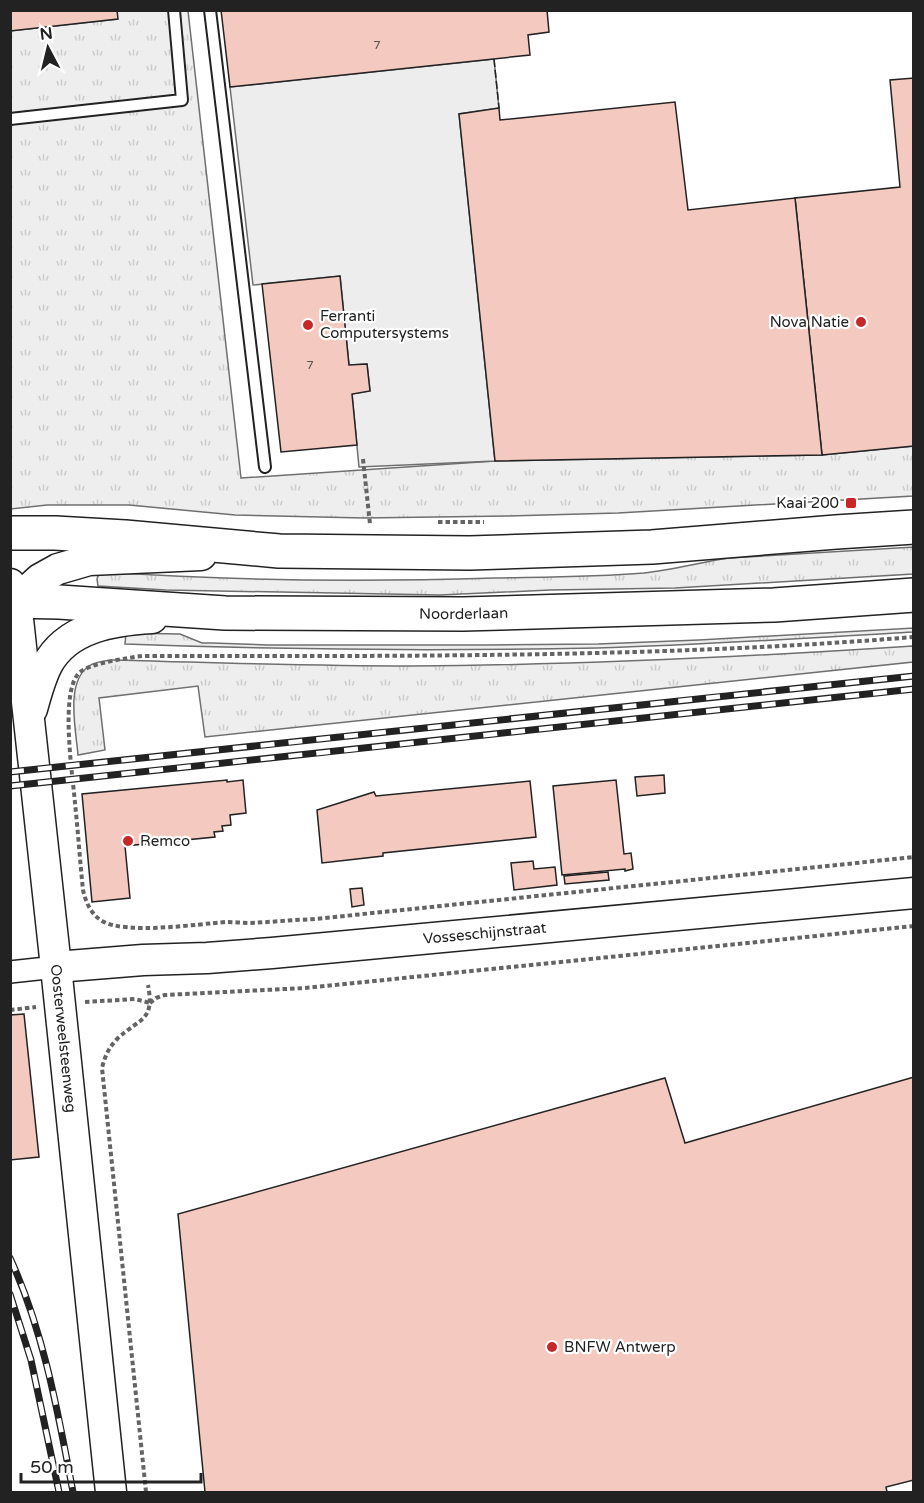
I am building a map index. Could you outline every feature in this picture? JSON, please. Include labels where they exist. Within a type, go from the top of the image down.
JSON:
[{"type":"main road","points":[[12,595],[58,569],[89,560],[279,551],[374,532],[470,553],[652,547],[914,527]]},
{"type":"main road","points":[[10,533],[125,537],[279,551]]},
{"type":"main road","name":"Noorderlaan","points":[[12,595],[59,602],[225,614],[499,613],[774,605],[914,595]]},
{"type":"main road","name":"Oosterweelsteenweg","points":[[12,595],[29,718],[111,1492]]},
{"type":"main road","points":[[29,718],[48,663],[65,642],[74,636],[122,620],[225,614]]},
{"type":"main road","name":"Vosseschijnstraat","points":[[56,967],[272,953],[914,893]]},
{"type":"street","points":[[10,972],[56,967]]},
{"type":"lane","points":[[10,119],[182,100],[174,10]]},
{"type":"lane","points":[[210,10],[265,467]]},
{"type":"path","points":[[363,459],[374,532]]},
{"type":"path","points":[[428,522],[486,522]]},
{"type":"path","points":[[914,637],[661,652],[142,656],[98,664],[80,672],[74,682],[69,724],[71,766],[86,903],[101,921],[125,927],[315,919],[914,857]]},
{"type":"path","points":[[146,1492],[102,1068],[110,1048],[117,1039],[143,1018],[150,1003],[156,998],[165,995],[305,988],[914,926]]},
{"type":"path","points":[[121,999],[135,999],[150,1003]]},
{"type":"green space","points":[[117,11],[188,11],[241,478],[495,461],[822,455],[913,446],[913,496],[618,513],[507,516],[364,518],[235,515],[129,505],[47,505],[11,509],[10,31],[117,19]]},
{"type":"green space","points":[[914,547],[913,574],[675,588],[440,595],[166,590],[98,586],[97,579],[99,573],[106,572],[300,580],[588,576],[655,572],[729,558]]},
{"type":"green space","points":[[914,628],[913,632],[597,648],[243,648],[125,644],[126,633],[180,634],[202,643],[488,645],[699,640]]},
{"type":"green space","points":[[913,646],[913,662],[205,737],[198,686],[99,698],[105,750],[78,755],[74,720],[74,695],[82,673],[94,663],[112,660],[411,666],[537,664],[788,654]]},
{"type":"shaded area","points":[[494,59],[499,108],[459,114],[495,461],[359,467],[352,394],[370,391],[367,364],[349,365],[340,276],[253,285],[230,87]]},
{"type":"building","points":[[10,10],[117,10],[118,19],[10,31]]},
{"type":"building","points":[[221,10],[547,10],[549,32],[528,35],[530,55],[230,87]]},
{"type":"building","name":"Nova Natie","points":[[914,78],[914,446],[822,455],[795,198],[900,187],[890,80]]},
{"type":"building","points":[[675,102],[688,210],[795,198],[822,455],[495,461],[459,114],[499,108],[500,120]]},
{"type":"building","points":[[340,276],[349,365],[367,364],[370,391],[352,394],[357,445],[281,452],[262,284]]},
{"type":"building","points":[[664,775],[665,793],[637,796],[635,777]]},
{"type":"building","name":"Remco","points":[[227,780],[227,782],[243,780],[246,813],[230,815],[231,825],[222,826],[223,831],[214,832],[215,837],[125,846],[130,898],[92,902],[82,794]]},
{"type":"building","points":[[616,780],[624,854],[631,853],[633,869],[562,875],[553,786]]},
{"type":"building","points":[[530,781],[536,837],[383,853],[383,856],[322,863],[317,810],[374,792],[376,796]]},
{"type":"building","points":[[533,861],[534,869],[555,867],[557,885],[514,890],[511,863]]},
{"type":"building","points":[[608,872],[609,880],[565,884],[564,876]]},
{"type":"building","points":[[362,888],[364,905],[352,907],[350,889]]},
{"type":"building","points":[[24,1014],[39,1157],[10,1160],[10,1015]]},
{"type":"building","name":"BNFW Antwerp","points":[[914,1077],[914,1480],[886,1487],[887,1492],[205,1492],[178,1214],[665,1078],[685,1143]]},
{"type":"railway","points":[[10,772],[914,676]]},
{"type":"railway","points":[[10,786],[914,689]]},
{"type":"railway","points":[[10,1258],[32,1315],[49,1373],[73,1492]]},
{"type":"railway","points":[[10,1294],[31,1360],[59,1492]]},
{"type":"fence","points":[[494,59],[499,108]]},
{"type":"place","name":"Nova Natie","points":[[861,322]]},
{"type":"place","name":"Ferranti Computersystems","points":[[308,325]]},
{"type":"place","name":"Kaai 200","points":[[851,503]]},
{"type":"place","name":"Remco","points":[[128,841]]},
{"type":"place","name":"BNFW Antwerp","points":[[552,1347]]}]
